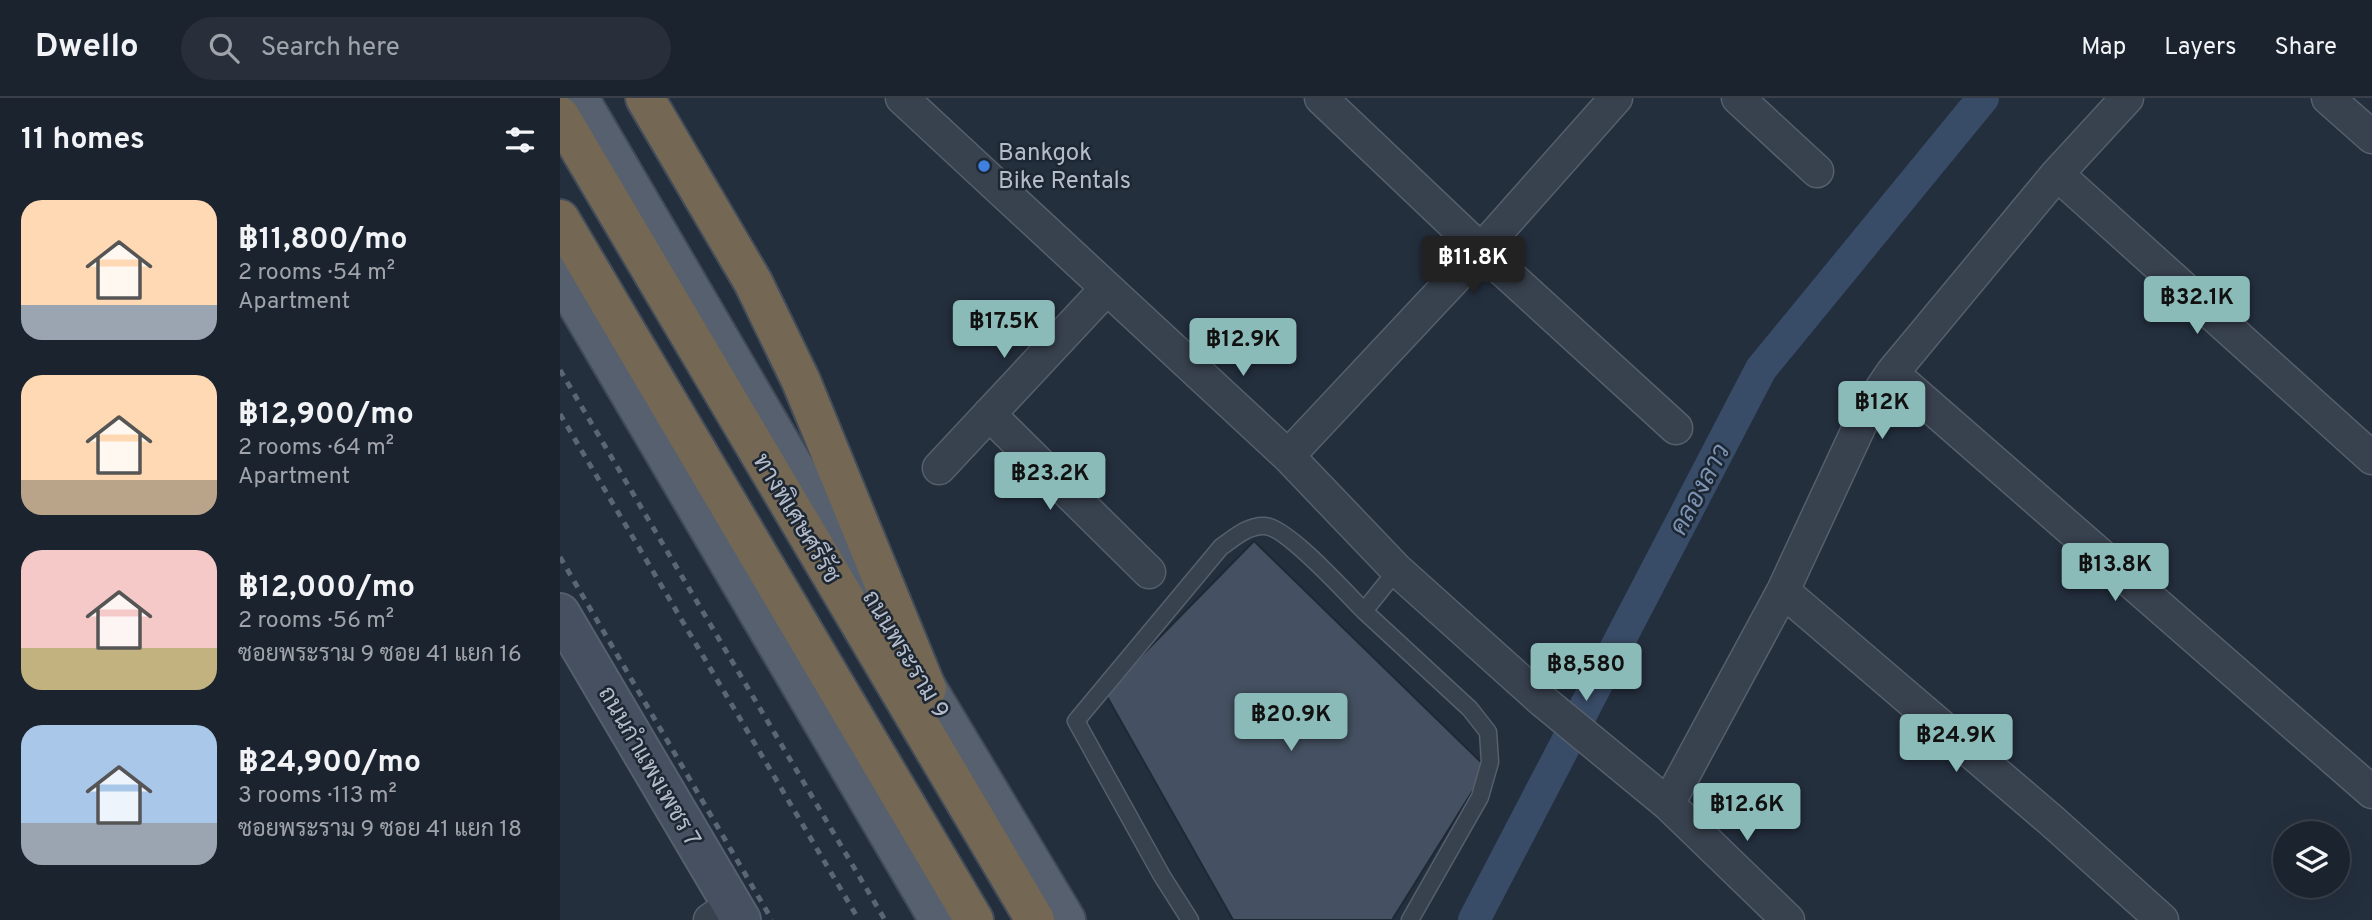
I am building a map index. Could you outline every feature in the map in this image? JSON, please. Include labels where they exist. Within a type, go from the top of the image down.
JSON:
[{"type":"highway","points":[[645,98],[753,282],[801,382],[927,689]]},
{"type":"highway","name":"ทางพิเศษศรีรัช","points":[[560,116],[1035,920]]},
{"type":"highway","points":[[560,219],[974,920]]},
{"type":"main road","name":"ถนนพระราม 9","points":[[579,98],[1066,920]]},
{"type":"main road","points":[[560,275],[939,920]]},
{"type":"street","points":[[902,98],[1288,456],[1397,570],[1543,701],[1668,804],[1788,920]]},
{"type":"street","points":[[1321,98],[1480,250],[1676,428]]},
{"type":"street","points":[[1288,456],[1480,250],[1616,98]]},
{"type":"street","points":[[1738,98],[1817,171]]},
{"type":"street","points":[[1668,804],[1783,592],[1867,410],[1892,373],[2057,174],[2127,98]]},
{"type":"street","points":[[2328,98],[2372,137]]},
{"type":"street","points":[[2057,174],[2372,458]]},
{"type":"street","points":[[939,468],[1107,288]]},
{"type":"street","points":[[1892,373],[2372,792]]},
{"type":"street","points":[[989,414],[1149,572]]},
{"type":"street","points":[[1783,592],[2052,821],[2162,920]]},
{"type":"street","name":"ถนนกำแพงเพชร 7","points":[[560,613],[727,915]]},
{"type":"lane","points":[[1190,920],[1162,876],[1076,721],[1221,547],[1246,530],[1266,526],[1291,539],[1364,611],[1471,709],[1488,732],[1490,762],[1480,797],[1409,920]]},
{"type":"lane","points":[[1364,611],[1397,570]]},
{"type":"building","points":[[1254,541],[1487,768],[1392,920],[1233,920],[1105,693]]},
{"type":"waterway","name":"คลองลาว","points":[[1474,920],[1761,369],[1983,98]]},
{"type":"railway","points":[[560,370],[885,920]]},
{"type":"railway","points":[[560,414],[859,920]]},
{"type":"railway","points":[[560,557],[772,920]]},
{"type":"place","name":"Bankgok Bike Rentals","points":[[984,166]]}]
